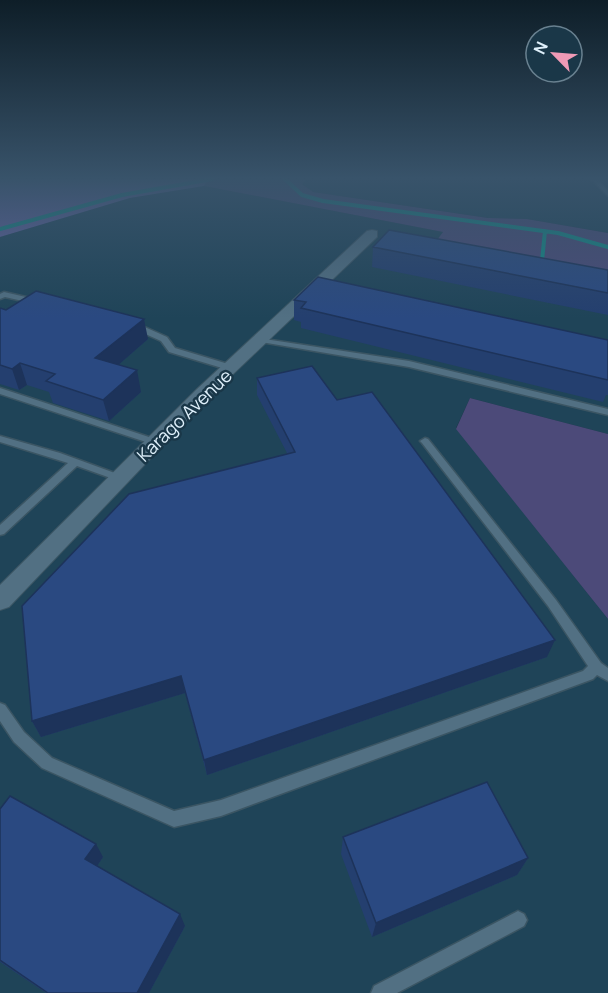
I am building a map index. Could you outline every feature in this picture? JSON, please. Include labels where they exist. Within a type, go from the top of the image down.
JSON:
[{"type":"street","name":"Karago Avenue","points":[[0,600],[119,478],[232,368],[327,283],[371,239]]},
{"type":"lane","points":[[0,297],[4,294],[50,305]]},
{"type":"lane","points":[[130,325],[156,334],[172,350],[232,368]]},
{"type":"lane","points":[[261,340],[409,364],[608,412]]},
{"type":"lane","points":[[0,391],[156,442]]},
{"type":"lane","points":[[0,439],[119,478]]},
{"type":"lane","points":[[0,709],[19,736],[46,762],[174,819],[221,808],[602,671],[552,603],[425,441]]},
{"type":"lane","points":[[0,531],[75,462]]},
{"type":"lane","points":[[380,993],[518,920]]},
{"type":"shaded area","points":[[0,225],[39,225],[0,237]]},
{"type":"shaded area","points":[[39,225],[409,225],[444,232],[435,243],[608,278],[608,434],[470,398],[456,428],[608,619],[608,993],[0,993],[0,237]]},
{"type":"shaded area","points":[[408,225],[564,225],[608,233],[608,278],[434,244],[443,232]]},
{"type":"shaded area","points":[[564,225],[608,225],[608,233]]},
{"type":"shaded area","points":[[470,398],[608,434],[608,619],[456,429]]},
{"type":"building","points":[[389,230],[608,270],[608,293],[373,247]]},
{"type":"building","points":[[318,277],[608,340],[608,380],[301,308],[306,302],[294,300]]},
{"type":"building","points":[[36,291],[144,319],[95,358],[137,370],[103,400],[46,381],[55,374],[20,363],[12,369],[0,365],[0,308],[6,310]]},
{"type":"building","points":[[312,366],[337,400],[372,392],[555,640],[204,760],[181,676],[32,721],[22,606],[129,494],[295,452],[257,378]]},
{"type":"building","points":[[487,782],[528,858],[376,923],[343,837]]},
{"type":"building","points":[[10,796],[96,844],[85,859],[180,914],[137,993],[48,993],[0,960],[0,809]]},
{"type":"waterway","points":[[0,229],[13,225]]},
{"type":"waterway","points":[[502,225],[545,231]]},
{"type":"waterway","points":[[542,261],[545,231]]},
{"type":"waterway","points":[[545,231],[608,247]]}]
